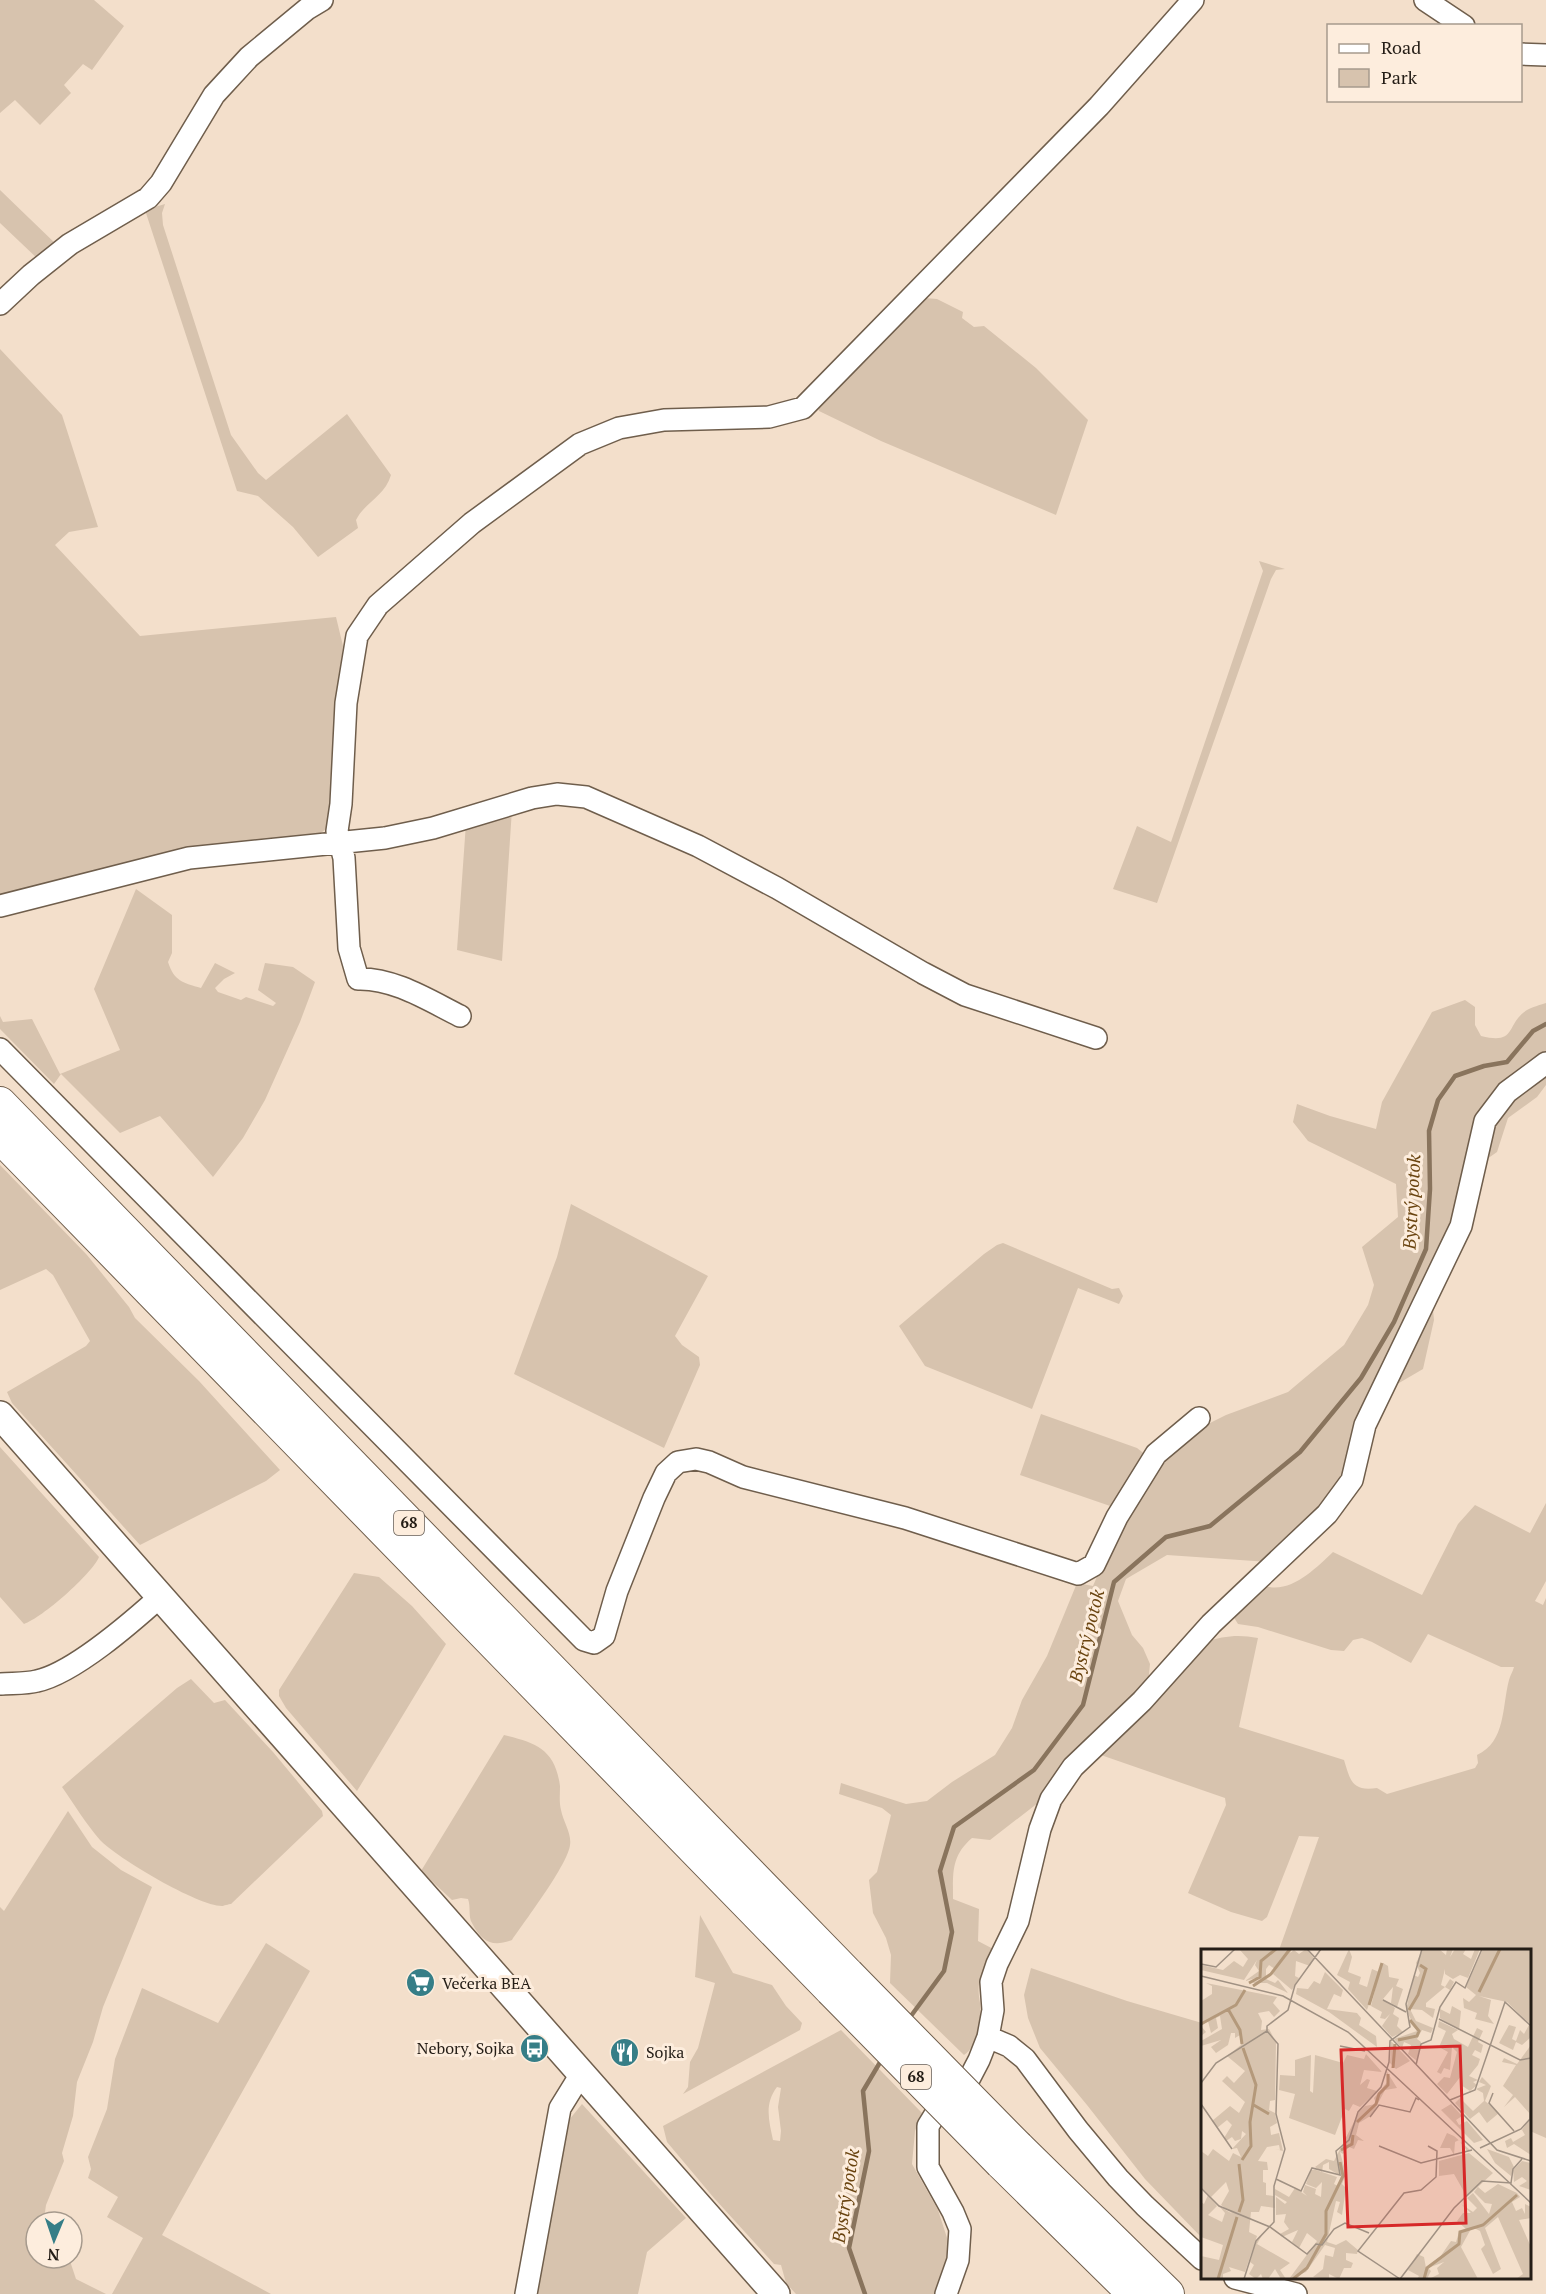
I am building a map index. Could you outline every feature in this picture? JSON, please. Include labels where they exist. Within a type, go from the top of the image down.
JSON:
[{"type":"highway","name":"68","points":[[0,1103],[839,1982]]},
{"type":"highway","name":"68","points":[[0,1137],[1009,2155],[1134,2294]]},
{"type":"highway","name":"68","points":[[1009,2155],[1168,2294]]},
{"type":"main road","points":[[0,1414],[776,2294]]},
{"type":"street","points":[[0,304],[31,275],[70,244],[148,198],[161,183],[214,95],[249,57],[307,9],[322,0]]},
{"type":"street","points":[[460,1016],[392,984],[370,978],[358,979],[349,948],[345,872],[337,831],[341,804],[346,704],[357,636],[378,605],[472,523],[580,444],[619,428],[664,420],[769,417],[803,408],[1099,106],[1193,0]]},
{"type":"street","points":[[1425,0],[1461,24]]},
{"type":"street","points":[[1522,54],[1546,56]]},
{"type":"street","points":[[0,906],[189,858],[385,838],[433,828],[532,798],[557,794],[586,797],[698,846],[966,995],[1096,1038]]},
{"type":"street","points":[[0,1049],[584,1640],[594,1643],[604,1636],[617,1591],[654,1498],[666,1473],[678,1462],[696,1459],[709,1462],[743,1477],[905,1518],[1078,1574],[1094,1565],[1118,1517],[1156,1454],[1199,1418]]},
{"type":"street","points":[[946,2294],[958,2260],[960,2229],[954,2212],[928,2167],[928,2126],[936,2113],[967,2083],[988,2037],[993,2010],[991,1982],[1018,1921],[1040,1829],[1051,1799],[1073,1767],[1142,1701],[1220,1616],[1327,1514],[1352,1480],[1365,1425],[1461,1226],[1485,1122],[1507,1092],[1546,1063]]},
{"type":"street","points":[[0,1684],[38,1681],[55,1675],[83,1658],[161,1596]]},
{"type":"street","points":[[988,2037],[1009,2046],[1025,2059],[1078,2130],[1118,2178],[1144,2206],[1201,2257]]},
{"type":"street","points":[[526,2294],[560,2108],[580,2074]]},
{"type":"street","points":[[1242,2279],[1296,2294]]},
{"type":"green space","points":[[0,0],[94,0],[124,26],[92,70],[83,64],[64,85],[71,93],[40,125],[15,100],[0,113]]},
{"type":"green space","points":[[0,190],[58,246],[40,261],[0,223]]},
{"type":"green space","points":[[165,204],[162,213],[163,225],[231,435],[258,473],[266,480],[347,414],[391,475],[380,494],[364,508],[356,520],[358,528],[318,557],[293,527],[258,496],[237,491],[145,210]]},
{"type":"green space","points":[[925,298],[937,299],[963,312],[962,318],[974,327],[984,326],[1036,368],[1088,420],[1056,515],[881,441],[819,411],[817,403]]},
{"type":"green space","points":[[0,349],[62,415],[98,527],[69,532],[55,545],[140,636],[336,617],[343,646],[336,705],[331,818],[326,829],[317,836],[0,896]]},
{"type":"green space","points":[[1259,561],[1285,569],[1276,570],[1271,579],[1157,903],[1113,889],[1137,826],[1171,842],[1263,571]]},
{"type":"green space","points":[[512,809],[502,961],[457,950],[466,823]]},
{"type":"green space","points":[[136,889],[172,915],[172,953],[168,962],[176,977],[184,983],[201,988],[215,963],[235,973],[215,988],[218,992],[241,1000],[246,997],[273,1006],[276,1003],[258,990],[265,963],[293,967],[315,982],[265,1100],[243,1138],[213,1177],[160,1116],[120,1133],[61,1074],[54,1084],[0,1029],[0,1016],[3,1022],[32,1019],[60,1074],[120,1050],[94,989]]},
{"type":"green space","points":[[1465,1000],[1475,1007],[1475,1025],[1481,1036],[1493,1038],[1506,1035],[1527,1010],[1546,1003],[1546,1085],[1537,1097],[1508,1118],[1497,1152],[1467,1173],[1456,1225],[1430,1280],[1434,1320],[1423,1369],[1363,1404],[1342,1482],[1269,1562],[1167,1555],[1126,1579],[1118,1601],[1132,1635],[1143,1648],[1150,1664],[1148,1684],[1043,1799],[990,1840],[972,1838],[957,1858],[953,1873],[953,1899],[979,1909],[978,1941],[997,1951],[980,1979],[978,2032],[973,2045],[964,2055],[890,1983],[891,1955],[886,1938],[873,1913],[869,1880],[877,1872],[891,1815],[882,1808],[839,1794],[841,1783],[906,1804],[927,1801],[995,1755],[1012,1728],[1022,1700],[1047,1656],[1077,1583],[1093,1586],[1118,1527],[1161,1460],[1180,1438],[1226,1415],[1288,1392],[1344,1345],[1368,1305],[1374,1285],[1362,1247],[1398,1217],[1396,1184],[1308,1141],[1293,1122],[1297,1104],[1376,1129],[1382,1102],[1432,1012]]},
{"type":"green space","points":[[0,1165],[87,1255],[129,1307],[135,1318],[199,1381],[280,1470],[266,1481],[140,1545],[12,1403],[7,1392],[86,1346],[90,1341],[53,1275],[46,1269],[0,1290]]},
{"type":"green space","points":[[571,1204],[708,1276],[675,1336],[682,1345],[699,1357],[700,1365],[664,1448],[514,1374],[557,1257]]},
{"type":"green space","points":[[1003,1243],[1112,1289],[1119,1288],[1123,1296],[1119,1304],[1078,1288],[1032,1409],[925,1366],[899,1326],[984,1254]]},
{"type":"green space","points":[[1041,1414],[1137,1448],[1147,1456],[1116,1508],[1020,1475]]},
{"type":"green space","points":[[0,1447],[99,1557],[95,1565],[66,1595],[24,1624],[0,1597]]},
{"type":"green space","points":[[1546,1503],[1546,1581],[1535,1601],[1543,1605],[1546,1598],[1546,2138],[1531,2131],[1531,1949],[1279,1949],[1319,1837],[1299,1836],[1267,1917],[1262,1921],[1231,1912],[1188,1893],[1226,1805],[1225,1798],[1098,1754],[1204,1642],[1225,1637],[1244,1636],[1258,1638],[1239,1727],[1344,1760],[1353,1783],[1362,1788],[1377,1788],[1387,1794],[1475,1768],[1478,1763],[1477,1755],[1486,1749],[1498,1732],[1514,1667],[1501,1667],[1428,1634],[1411,1663],[1362,1638],[1353,1640],[1344,1651],[1331,1650],[1258,1627],[1238,1624],[1233,1616],[1265,1586],[1275,1587],[1293,1583],[1311,1572],[1333,1552],[1422,1595],[1458,1524],[1475,1505],[1530,1533]]},
{"type":"green space","points":[[354,1573],[379,1577],[412,1606],[446,1644],[357,1791],[286,1708],[279,1696],[279,1690]]},
{"type":"green space","points":[[191,1679],[214,1703],[225,1700],[273,1752],[322,1811],[323,1816],[231,1904],[222,1906],[211,1904],[177,1890],[109,1848],[95,1834],[62,1787],[177,1688]]},
{"type":"green space","points":[[504,1735],[534,1745],[549,1756],[554,1764],[560,1786],[561,1810],[569,1832],[570,1845],[562,1865],[512,1940],[494,1943],[484,1939],[476,1930],[470,1918],[468,1899],[452,1900],[421,1871]]},
{"type":"green space","points":[[68,1811],[92,1847],[121,1870],[152,1887],[103,2007],[93,2042],[77,2082],[73,2116],[62,2153],[64,2161],[45,2210],[24,2210],[24,2270],[73,2270],[76,2279],[106,2294],[0,2294],[0,1907],[4,1911]]},
{"type":"green space","points":[[700,1915],[733,1973],[772,1985],[786,2006],[802,2023],[800,2030],[683,2094],[688,2087],[690,2062],[698,2048],[715,1983],[695,1977]]},
{"type":"green space","points":[[266,1943],[310,1971],[162,2235],[271,2294],[112,2294],[143,2238],[107,2217],[118,2197],[88,2178],[91,2169],[88,2157],[107,2109],[115,2059],[142,1988],[218,2023]]},
{"type":"green space","points":[[1031,1968],[1127,2001],[1201,2023],[1201,2237],[1145,2179],[1040,2048],[1028,2018],[1024,1995]]},
{"type":"green space","points":[[841,2030],[922,2113],[915,2131],[912,2164],[938,2210],[949,2244],[947,2264],[937,2294],[796,2294],[786,2283],[781,2265],[774,2264],[667,2142],[663,2126]],"holes":[[[777,2087],[781,2088],[778,2107],[780,2141],[773,2140],[769,2106],[773,2093]]]},
{"type":"green space","points":[[582,2104],[686,2218],[647,2252],[638,2294],[537,2294],[569,2120]]},
{"type":"waterway","name":"Bystrý potok","points":[[908,2020],[944,1971],[952,1932],[940,1871],[954,1827],[1034,1770],[1083,1705],[1114,1582],[1166,1537],[1210,1526],[1300,1452],[1361,1378],[1394,1322],[1426,1249],[1430,1189],[1429,1131],[1438,1100],[1455,1076],[1484,1066],[1507,1062],[1533,1031],[1546,1024]]},
{"type":"waterway","name":"Bystrý potok","points":[[865,2294],[849,2248],[869,2151],[863,2091],[882,2059]]},
{"type":"place","name":"Večerka BEA","points":[[421,1983]]},
{"type":"place","name":"Nebory, Sojka","points":[[535,2048]]},
{"type":"place","name":"Sojka","points":[[625,2052]]}]
